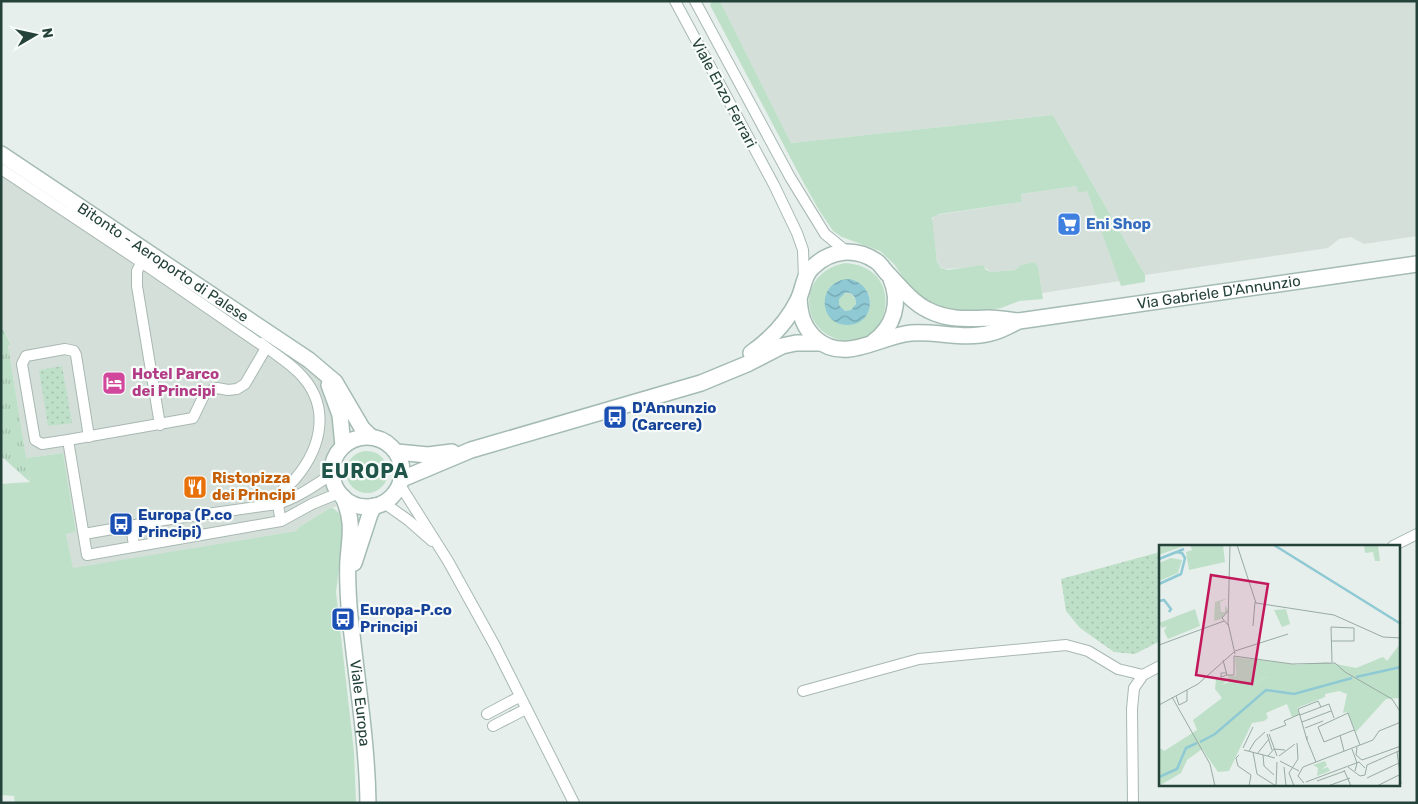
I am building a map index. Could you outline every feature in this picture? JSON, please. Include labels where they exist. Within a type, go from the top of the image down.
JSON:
[{"type":"main road","name":"Bitonto - Aeroporto di Palese","points":[[1,155],[144,257],[217,298],[292,348],[335,382],[362,428],[370,436]]},
{"type":"main road","points":[[718,375],[766,343],[782,326],[799,298],[804,280],[812,267],[834,253],[846,251],[858,253],[876,261],[917,303],[928,310],[944,316],[960,319],[989,318],[1019,321]]},
{"type":"main road","name":"Via Gabriele D'Annunzio","points":[[1019,321],[1417,264]]},
{"type":"main road","points":[[869,344],[886,330],[892,320],[896,298],[890,276]]},
{"type":"main road","points":[[799,298],[801,320],[809,333],[821,343],[836,349],[848,350],[912,333],[964,335],[991,333],[1019,321]]},
{"type":"main road","points":[[401,482],[471,450],[681,389],[747,364],[782,346],[796,342],[821,343]]},
{"type":"main road","points":[[324,374],[340,414],[343,446]]},
{"type":"main road","points":[[370,436],[385,441],[397,452],[401,461],[401,482],[396,492],[379,505],[363,507],[352,504],[341,495],[332,474],[336,454],[343,446],[351,440],[370,436]]},
{"type":"main road","points":[[397,452],[428,455],[471,450]]},
{"type":"main road","name":"Viale Europa","points":[[341,495],[350,512],[349,604],[368,803]]},
{"type":"main road","name":"Viale Europa","points":[[349,604],[354,563],[370,514],[379,505]]},
{"type":"street","name":"Viale Enzo Ferrari","points":[[675,1],[774,185],[797,233],[803,250],[804,280]]},
{"type":"street","name":"Viale Enzo Ferrari","points":[[695,1],[790,177],[825,234],[846,251]]},
{"type":"street","points":[[1,155],[18,180]]},
{"type":"street","points":[[1,169],[144,257],[287,362],[305,380],[318,403],[321,420],[318,442],[295,480],[280,492],[277,504],[281,521]]},
{"type":"street","points":[[144,257],[137,272],[137,286],[160,425]]},
{"type":"street","points":[[217,298],[240,325],[266,348]]},
{"type":"street","points":[[89,437],[74,351],[65,350],[26,356],[22,364],[36,440],[42,444],[89,437],[160,425],[193,418],[205,393],[217,388],[237,389],[245,384],[266,348]]},
{"type":"street","points":[[68,440],[87,554],[281,521],[312,504],[341,495]]},
{"type":"street","points":[[84,534],[131,525],[277,504],[306,492],[332,474]]},
{"type":"street","points":[[401,482],[495,646],[574,803]]},
{"type":"street","points":[[379,505],[408,520],[442,551]]},
{"type":"street","points":[[131,525],[134,546]]},
{"type":"street","points":[[1395,545],[1417,534]]},
{"type":"street","points":[[803,691],[919,659],[1066,644],[1088,651],[1118,669],[1143,675]]},
{"type":"street","points":[[1134,803],[1132,709],[1134,688],[1143,675],[1159,667]]},
{"type":"street","points":[[487,714],[520,697]]},
{"type":"street","points":[[493,726],[526,709]]},
{"type":"shaded area","points":[[720,1],[1417,1],[1417,236],[1364,244],[1351,237],[1339,239],[1328,248],[1145,275],[1053,115],[791,143]]},
{"type":"shaded area","points":[[1,163],[303,364],[320,380],[327,390],[336,412],[336,445],[330,452],[323,477],[327,491],[337,506],[328,509],[299,527],[296,531],[73,569],[66,534],[76,532],[63,453],[26,458],[8,345],[11,344],[1,325]]},
{"type":"shaded area","points":[[1077,186],[1087,191],[1120,281],[1042,293],[1038,266],[1034,262],[1021,265],[1015,270],[991,272],[984,267],[944,269],[938,265],[931,221],[936,215],[1022,202],[1021,194]]},
{"type":"green space","points":[[712,1],[720,1],[791,143],[1053,115],[1145,275],[1145,282],[1121,286],[1087,191],[1078,193],[1077,186],[1021,194],[1022,202],[939,214],[932,218],[937,262],[941,268],[948,270],[983,265],[986,270],[991,272],[1015,270],[1021,265],[1034,262],[1038,266],[1043,299],[1019,301],[1001,308],[969,313],[950,310],[923,298],[910,287],[894,264],[880,251],[842,237],[833,231],[801,178],[710,5]]},
{"type":"green space","points":[[845,263],[865,268],[878,279],[885,293],[885,308],[880,323],[869,334],[855,340],[837,339],[829,336],[814,321],[809,307],[811,289],[815,282],[820,275]],"holes":[[[855,281],[864,287],[869,295],[870,303],[868,311],[863,318],[847,324],[836,322],[836,282]]]},
{"type":"green space","points":[[843,293],[851,293],[856,298],[854,309],[843,311],[838,306],[838,298]]},
{"type":"green space","points":[[1,325],[11,345],[8,345],[30,482],[1,456]]},
{"type":"green space","points":[[62,366],[72,423],[48,426],[39,370]]},
{"type":"green space","points":[[367,451],[382,457],[388,472],[382,487],[367,493],[352,487],[346,472],[352,457]]},
{"type":"green space","points":[[63,453],[76,532],[66,534],[73,568],[296,531],[299,527],[330,508],[339,513],[341,519],[345,521],[336,592],[354,752],[356,803],[15,803],[14,796],[1,795],[1,484],[30,482],[26,458]]},
{"type":"green space","points":[[1159,552],[1159,642],[1135,654],[1114,652],[1080,628],[1066,611],[1061,579]]},
{"type":"water","points":[[850,279],[866,289],[870,305],[868,313],[856,324],[837,323],[826,310],[827,293],[831,286],[839,281]],"holes":[[[847,293],[852,294],[856,304],[851,310],[845,311],[839,305],[839,299]]]},
{"type":"place","name":"Eni Shop","points":[[1069,224]]},
{"type":"place","name":"Hotel Parco dei Principi","points":[[114,383]]},
{"type":"place","name":"D'Annunzio (Carcere)","points":[[615,417]]},
{"type":"place","name":"Ristopizza dei Principi","points":[[195,487]]},
{"type":"place","name":"Europa (P.co Principi)","points":[[121,524]]},
{"type":"place","name":"Europa-P.co Principi","points":[[343,619]]},
{"type":"district","name":"EUROPA","points":[[365,471]]}]
